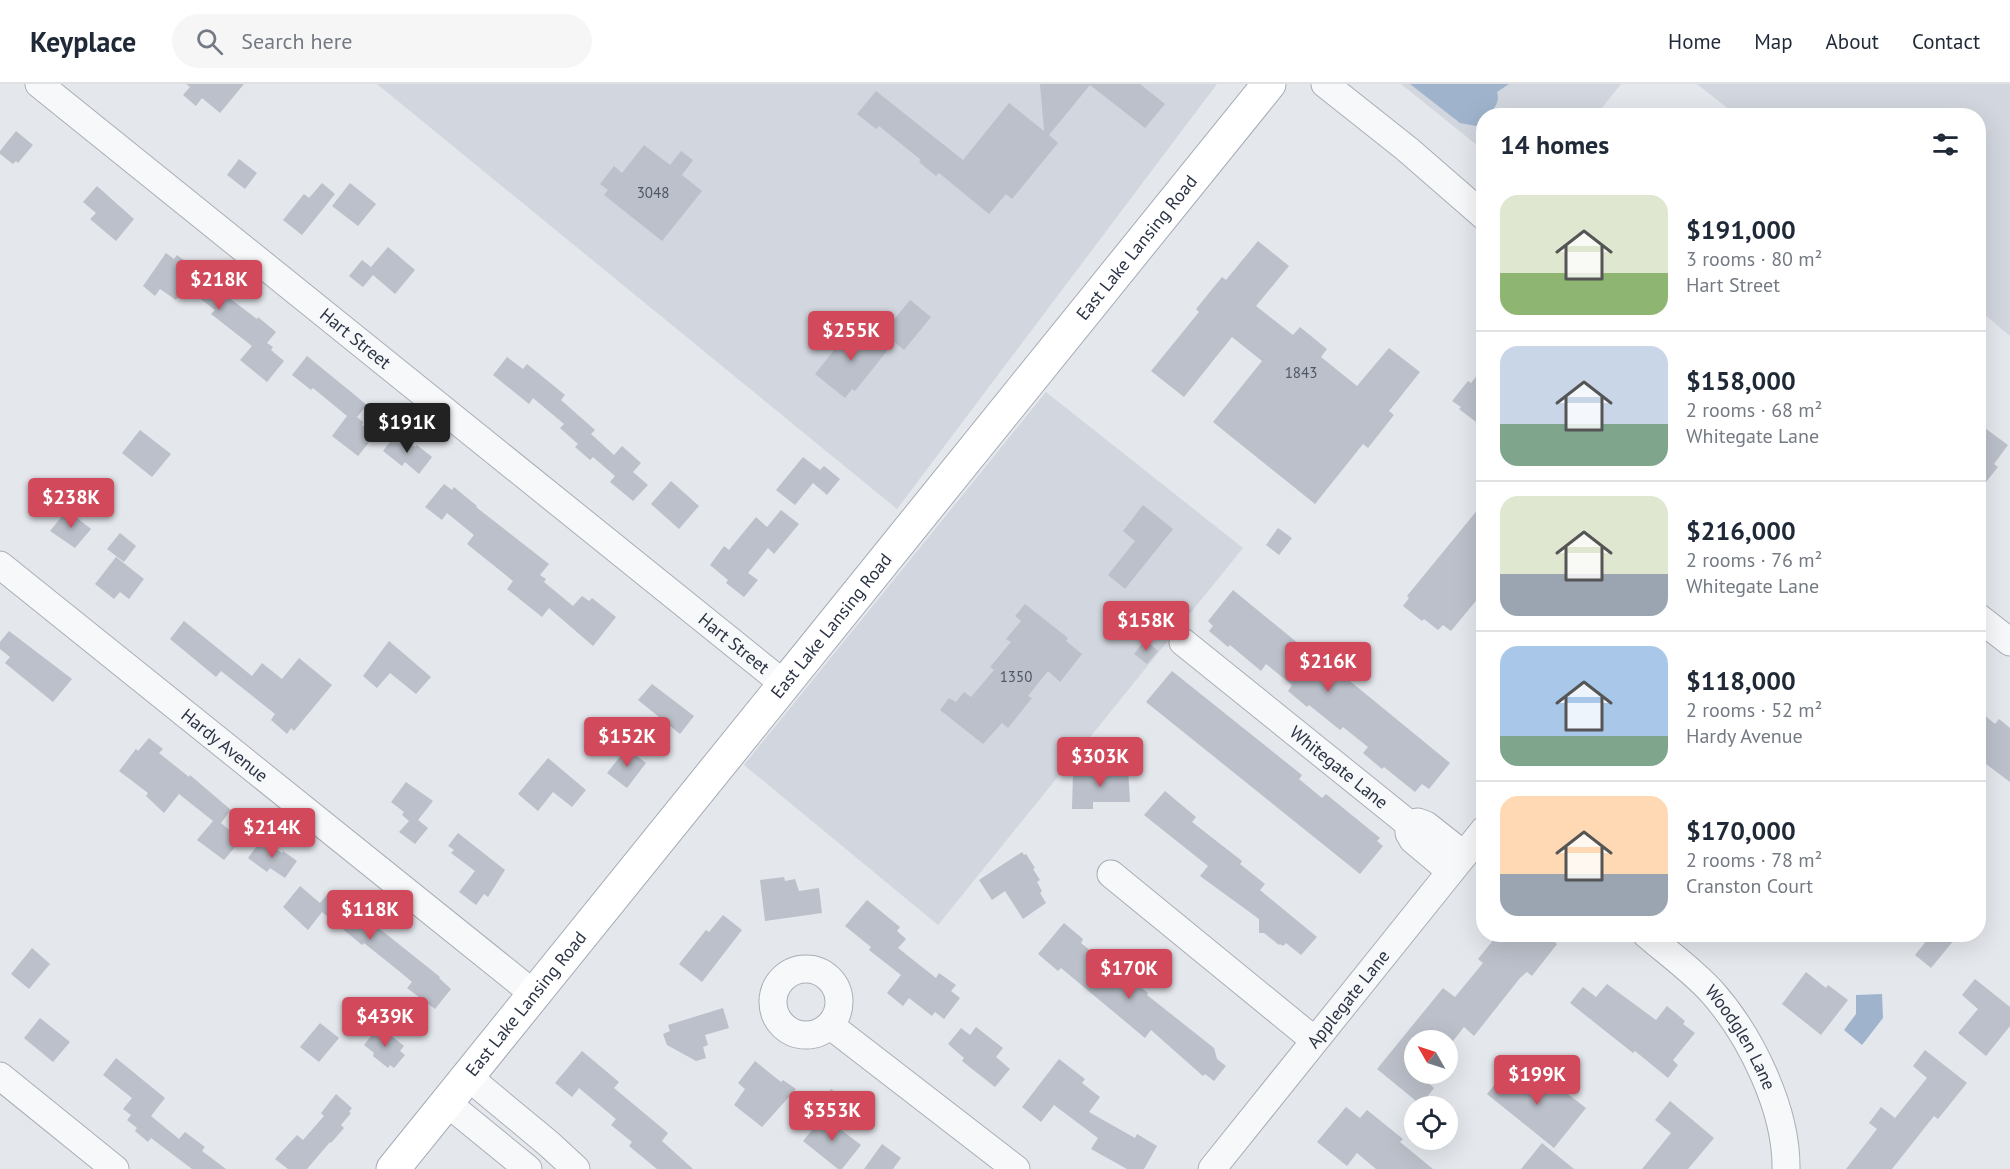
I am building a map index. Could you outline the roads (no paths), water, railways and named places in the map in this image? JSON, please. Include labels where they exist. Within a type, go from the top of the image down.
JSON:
[{"type":"main road","name":"East Lake Lansing Road","points":[[393,1169],[1269,84]]},
{"type":"street","name":"Hart Street","points":[[39,84],[784,684]]},
{"type":"street","points":[[1325,84],[1407,149],[1476,209]]},
{"type":"street","name":"Hardy Avenue","points":[[0,564],[534,993]]},
{"type":"street","points":[[1986,623],[2010,642]]},
{"type":"street","name":"Whitegate Lane","points":[[1183,642],[1409,824],[1418,822],[1426,825],[1457,863]]},
{"type":"street","name":"Applegate Lane","points":[[1212,1169],[1476,840]]},
{"type":"street","points":[[1111,874],[1314,1040]]},
{"type":"street","name":"Woodglen Lane","points":[[1655,942],[1712,992],[1738,1026],[1760,1064],[1776,1110],[1786,1152],[1786,1169]]},
{"type":"street","points":[[831,1026],[1016,1169]]},
{"type":"street","points":[[0,1076],[115,1169]]},
{"type":"street","points":[[467,1076],[576,1169]]},
{"type":"street","points":[[446,1102],[528,1169]]},
{"type":"water","points":[[1410,84],[1509,84],[1497,92],[1498,99],[1494,108],[1476,108],[1476,126],[1460,123]]},
{"type":"water","points":[[1882,994],[1883,1018],[1862,1045],[1844,1030],[1856,1014],[1856,995]]}]
